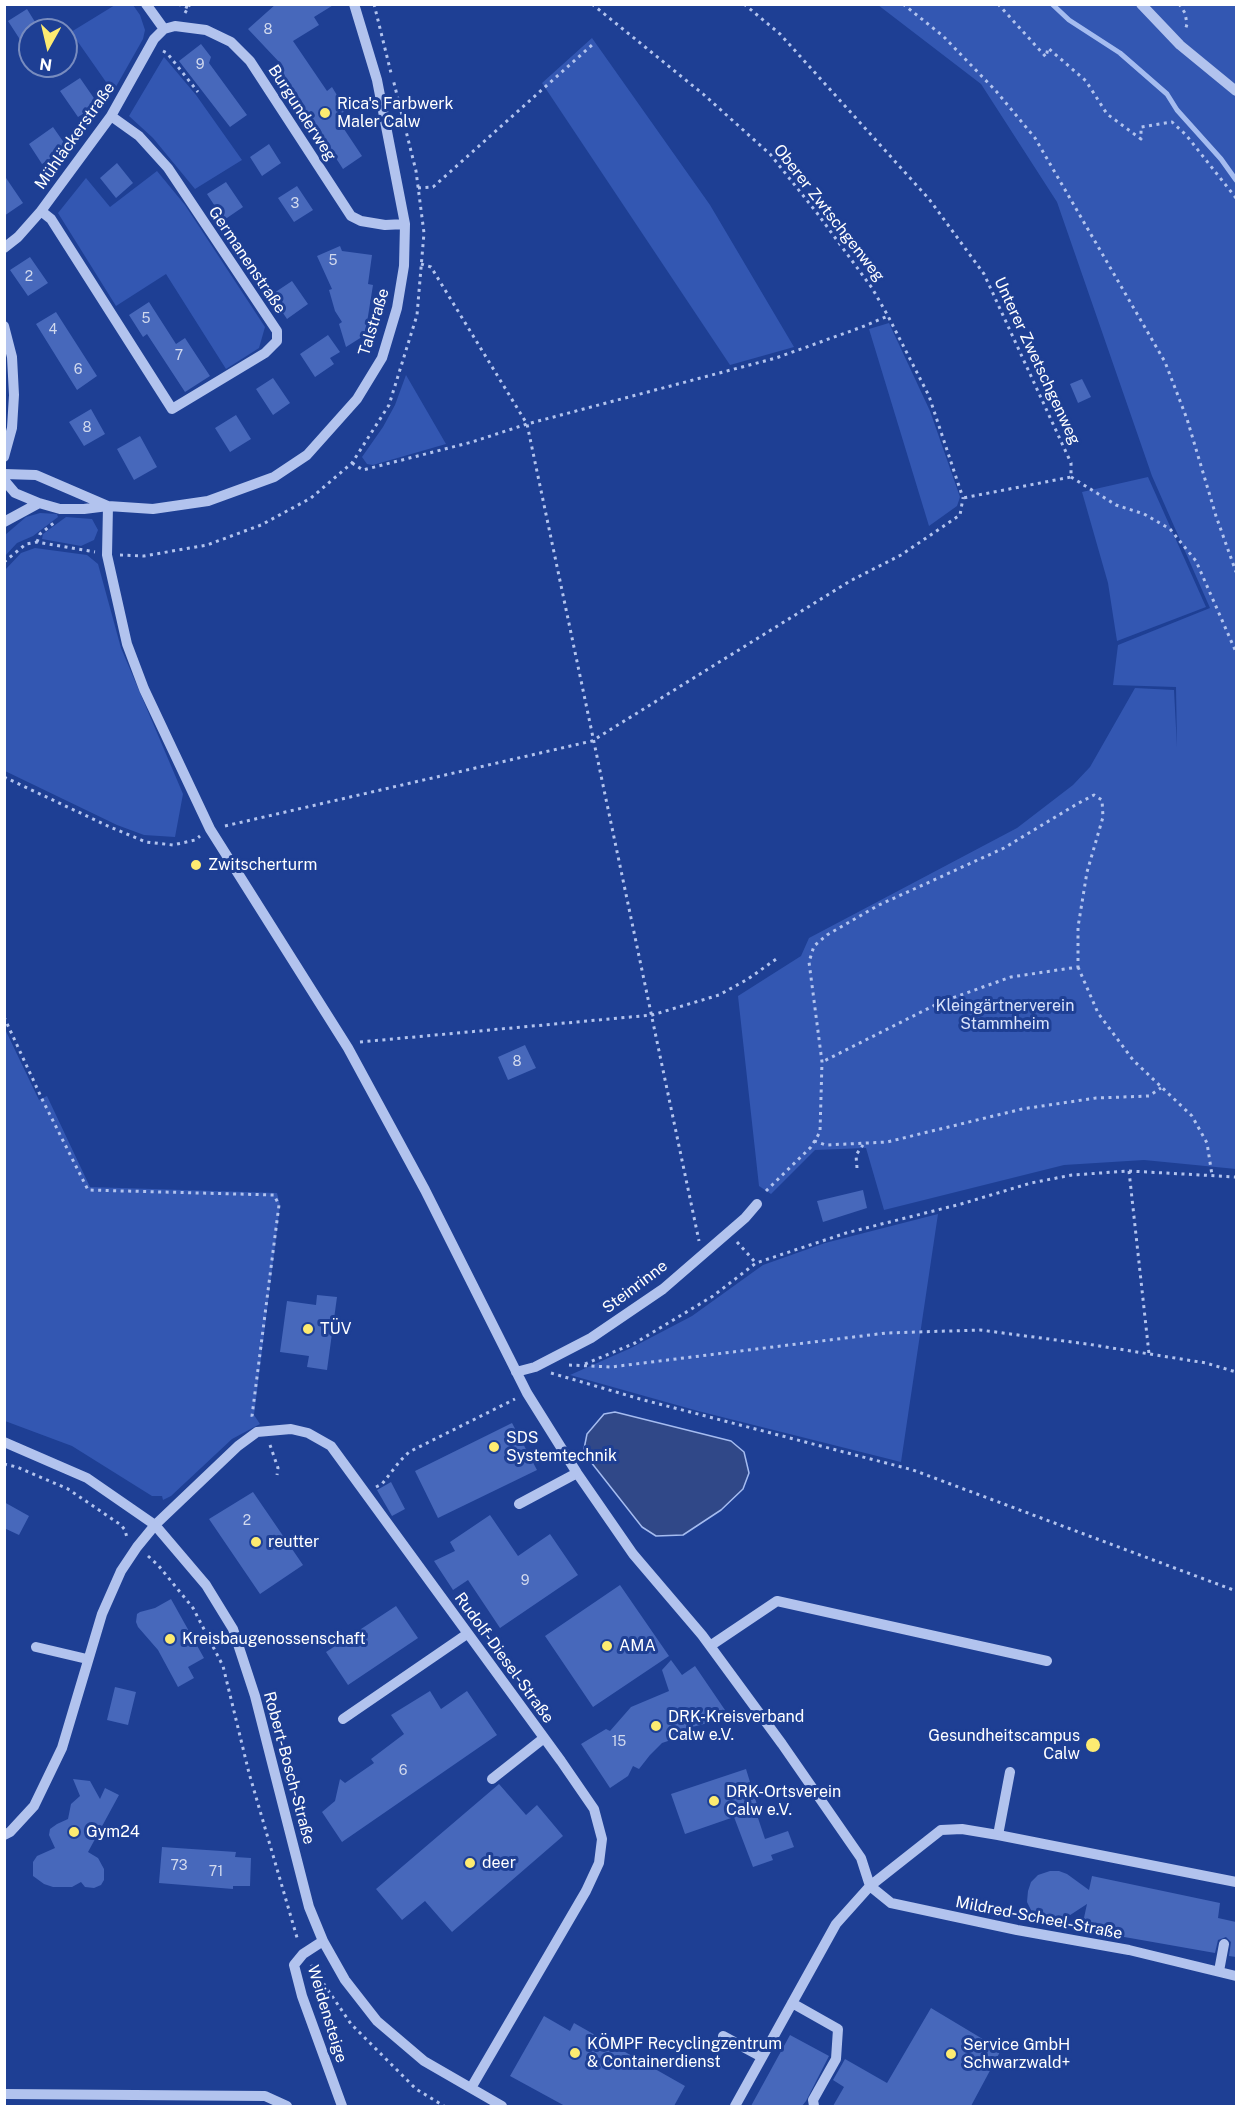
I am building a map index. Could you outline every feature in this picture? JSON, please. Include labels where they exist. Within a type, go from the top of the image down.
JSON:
[{"type":"street","points":[[146,4],[164,29]]},
{"type":"street","name":"Talstraße","points":[[4,480],[15,493],[39,503],[60,508],[84,509],[108,506],[153,509],[208,501],[274,477],[307,455],[357,399],[382,358],[397,308],[404,266],[405,224],[377,80],[354,4]]},
{"type":"street","points":[[1141,4],[1180,45],[1236,91]]},
{"type":"street","name":"Burgunderweg","points":[[164,29],[174,26],[206,30],[231,42],[250,61],[351,216],[361,221],[385,225],[405,224]]},
{"type":"street","name":"Mühläckerstraße","points":[[4,248],[18,237],[40,211],[111,116],[154,39],[164,29]]},
{"type":"street","name":"Germanenstraße","points":[[40,211],[51,219],[172,409],[265,354],[277,341],[277,331],[168,168],[139,136],[111,116]]},
{"type":"street","points":[[4,326],[12,357],[14,395],[12,428],[4,456]]},
{"type":"street","name":"Talstraße","points":[[4,474],[36,475],[108,506]]},
{"type":"street","points":[[4,522],[39,503]]},
{"type":"street","points":[[108,506],[107,555],[127,644],[144,689],[210,829],[348,1048],[425,1190],[527,1393],[577,1473],[633,1554],[710,1647],[782,1744],[861,1858],[870,1886]]},
{"type":"street","name":"Steinrinne","points":[[516,1372],[536,1366],[591,1338],[663,1288],[745,1218],[758,1204]]},
{"type":"street","name":"Rudolf-Diesel-Straße","points":[[262,1431],[291,1429],[308,1433],[331,1446],[594,1809],[602,1839],[599,1863],[586,1891],[471,2088]]},
{"type":"street","points":[[4,1835],[10,1832],[34,1806],[62,1748],[102,1614],[121,1571],[155,1525],[238,1446],[262,1431]]},
{"type":"street","name":"Robert-Bosch-Straße","points":[[4,1442],[87,1478],[155,1525],[206,1585],[233,1629],[255,1696],[309,1907],[323,1941],[345,1980],[376,2021],[424,2061],[502,2106]]},
{"type":"street","name":"Robert-Bosch-Straße","points":[[4,1451],[30,1454]]},
{"type":"street","points":[[519,1504],[577,1473]]},
{"type":"street","points":[[710,1647],[777,1601],[1047,1661]]},
{"type":"street","points":[[343,1719],[467,1634]]},
{"type":"street","points":[[36,1647],[87,1659]]},
{"type":"street","points":[[492,1779],[544,1738]]},
{"type":"street","points":[[998,1835],[1010,1772]]},
{"type":"street","points":[[735,2106],[836,1924],[870,1886],[941,1830],[963,1829],[998,1835],[1236,1882]]},
{"type":"street","name":"Mildred-Scheel-Straße","points":[[870,1886],[891,1903],[1017,1930],[1129,1950],[1236,1976]]},
{"type":"street","name":"Weidensteige","points":[[323,1941],[303,1954],[294,1965],[309,2015],[342,2106]]},
{"type":"street","points":[[1219,1971],[1224,1944]]},
{"type":"street","points":[[792,2003],[838,2029],[836,2059],[813,2100],[814,2106]]},
{"type":"street","points":[[723,2036],[762,2057]]},
{"type":"street","points":[[4,2094],[265,2096],[287,2106]]},
{"type":"path","points":[[178,4],[189,8]]},
{"type":"path","points":[[4,562],[26,544],[37,542],[107,555],[144,556],[207,545],[261,525],[311,498],[352,463],[389,405],[417,315],[424,233],[416,171],[374,4]]},
{"type":"path","name":"Oberer Zwtschgenweg","points":[[592,4],[703,94],[770,154],[872,288],[929,396],[963,498]]},
{"type":"path","name":"Unterer Zwetschgenweg","points":[[744,4],[780,34],[928,199],[984,274],[1071,463],[1071,477]]},
{"type":"path","points":[[903,4],[943,36],[996,91],[1035,138],[1165,362],[1187,419],[1216,516],[1236,572]]},
{"type":"path","points":[[998,4],[1046,57],[1048,48],[1086,81],[1107,114],[1142,139],[1140,127],[1172,122],[1186,135],[1236,198]]},
{"type":"path","points":[[1179,4],[1185,13],[1187,24],[1180,45]]},
{"type":"path","points":[[418,188],[433,187],[592,45]]},
{"type":"path","points":[[163,51],[198,92]]},
{"type":"path","points":[[421,264],[431,267],[527,424],[702,1254]]},
{"type":"path","points":[[352,463],[363,470],[472,442],[527,424],[776,358],[888,316]]},
{"type":"path","points":[[4,777],[147,842],[173,845],[195,840],[210,829],[592,741],[850,581],[901,555],[960,514],[963,498],[1071,477],[1116,505],[1144,514],[1170,529],[1196,561],[1236,652]]},
{"type":"path","points":[[766,1191],[820,1132],[822,1062],[809,962],[814,946],[827,935],[879,905],[1004,848],[1094,795],[1102,800],[1103,817],[1085,883],[1078,927],[1078,967],[1098,1012],[1133,1060],[1192,1116],[1207,1143],[1212,1175]]},
{"type":"path","points":[[348,1048],[357,1042],[652,1015],[719,995],[748,979],[779,957]]},
{"type":"path","points":[[822,1062],[941,1002],[1011,977],[1078,967]]},
{"type":"path","points":[[4,1017],[42,1101],[88,1190],[274,1196],[279,1205],[252,1416],[262,1431],[278,1468],[277,1475]]},
{"type":"path","points":[[814,1141],[826,1145],[887,1142],[1022,1109],[1096,1098],[1149,1096],[1161,1088]]},
{"type":"path","points":[[857,1168],[856,1155],[863,1144]]},
{"type":"path","points":[[1129,1171],[1149,1354]]},
{"type":"path","points":[[1236,1177],[1129,1171],[1072,1175],[1031,1183],[961,1204],[846,1233],[756,1263],[713,1296],[635,1343],[583,1365],[610,1367],[886,1333],[980,1330],[1206,1363],[1236,1372]]},
{"type":"path","points":[[728,1233],[756,1263]]},
{"type":"path","points":[[536,1366],[560,1377],[594,1387],[913,1470],[1236,1591]]},
{"type":"path","points":[[382,1484],[409,1452],[527,1393]]},
{"type":"path","points":[[4,1464],[17,1467],[68,1489],[121,1525],[125,1530],[126,1538],[158,1565],[194,1608],[223,1666],[249,1773],[291,1922],[303,1954],[351,2024],[416,2089],[444,2106]]},
{"type":"green space","points":[[115,5],[133,5],[140,15],[145,30],[143,39],[113,92],[78,42],[78,28]]},
{"type":"green space","name":"Kleingärtnerverein Stammheim","points":[[878,5],[1236,5],[1236,1169],[1144,1160],[1064,1165],[884,1210],[866,1148],[815,1150],[771,1194],[759,1186],[738,996],[801,956],[809,938],[1017,828],[1073,785],[1090,767],[1135,688],[1174,690],[1177,747],[1176,687],[1113,685],[1118,645],[1210,608],[1152,476],[1057,202],[981,84]]},
{"type":"green space","points":[[592,38],[710,205],[794,347],[730,365],[542,83]]},
{"type":"green space","points":[[164,57],[196,95],[242,160],[195,189],[153,138],[129,116]]},
{"type":"green space","points":[[157,171],[185,205],[265,327],[259,348],[226,369],[166,274],[116,306],[58,213],[86,178],[110,207]]},
{"type":"green space","points":[[889,323],[930,411],[960,497],[957,506],[929,526],[869,329]]},
{"type":"green space","points":[[406,375],[446,444],[373,465],[367,464],[362,457],[395,405]]},
{"type":"green space","points":[[1148,477],[1206,607],[1117,641],[1108,583],[1082,492]]},
{"type":"green space","points":[[40,513],[57,514],[58,517],[33,536],[17,543],[5,556],[5,535],[26,517]]},
{"type":"green space","points":[[66,517],[92,519],[98,530],[94,540],[81,546],[42,539],[43,534]]},
{"type":"green space","points":[[35,548],[87,555],[98,564],[121,648],[183,794],[175,837],[144,835],[117,825],[5,771],[5,570],[21,553]]},
{"type":"green space","points":[[4,1027],[39,1100],[47,1096],[90,1187],[277,1193],[280,1205],[254,1415],[260,1424],[232,1439],[171,1496],[163,1500],[162,1496],[152,1496],[72,1446],[5,1421]]},
{"type":"green space","points":[[938,1214],[901,1462],[698,1411],[570,1375],[631,1348],[692,1316],[763,1265],[825,1243]]},
{"type":"shaded area","points":[[615,1412],[731,1441],[744,1452],[749,1473],[743,1489],[721,1510],[683,1535],[656,1536],[642,1527],[587,1457],[584,1449],[587,1434],[604,1414]]},
{"type":"building","points":[[276,4],[335,4],[314,17],[319,25],[293,41],[327,91],[332,87],[346,110],[338,116],[342,122],[340,123],[362,156],[343,169],[277,67],[281,64],[248,29]]},
{"type":"building","points":[[27,9],[33,18],[18,18],[18,36],[8,21]]},
{"type":"building","points":[[201,44],[211,57],[209,63],[247,115],[230,127],[179,61]]},
{"type":"building","points":[[80,78],[98,104],[78,117],[60,91]]},
{"type":"building","points":[[53,127],[67,147],[42,164],[29,144]]},
{"type":"building","points":[[269,144],[281,163],[262,176],[250,157]]},
{"type":"building","points":[[117,163],[133,183],[116,198],[100,178]]},
{"type":"building","points":[[4,175],[23,203],[4,216]]},
{"type":"building","points":[[226,182],[243,207],[224,220],[207,194]]},
{"type":"building","points":[[297,186],[313,210],[294,222],[278,198]]},
{"type":"building","points":[[340,246],[342,251],[372,255],[368,284],[373,285],[365,335],[346,347],[339,324],[342,322],[335,311],[329,290],[332,289],[317,256]]},
{"type":"building","points":[[30,257],[48,283],[28,296],[10,270]]},
{"type":"building","points":[[292,281],[308,304],[287,319],[271,295]]},
{"type":"building","points":[[149,302],[176,344],[185,338],[210,376],[185,392],[147,334],[143,337],[129,315]]},
{"type":"building","points":[[56,312],[97,376],[77,390],[36,324]]},
{"type":"building","points":[[328,335],[340,352],[330,358],[334,364],[315,377],[300,354]]},
{"type":"building","points":[[273,378],[290,403],[273,415],[256,389]]},
{"type":"building","points":[[1082,379],[1091,397],[1078,403],[1070,384]]},
{"type":"building","points":[[91,409],[105,434],[84,446],[69,422]]},
{"type":"building","points":[[236,415],[251,439],[230,452],[215,428]]},
{"type":"building","points":[[140,436],[157,467],[134,480],[117,449]]},
{"type":"building","points":[[525,1045],[536,1068],[508,1080],[498,1057]]},
{"type":"building","points":[[863,1190],[867,1208],[823,1222],[817,1201]]},
{"type":"building","name":"TÜV","points":[[317,1295],[337,1297],[327,1370],[307,1367],[309,1356],[280,1352],[287,1301],[316,1305]]},
{"type":"building","name":"SDS Systemtechnik","points":[[512,1423],[537,1470],[438,1518],[415,1471]]},
{"type":"building","points":[[391,1482],[405,1509],[392,1516],[377,1490]]},
{"type":"building","name":"reutter","points":[[253,1492],[303,1565],[260,1594],[209,1519]]},
{"type":"building","points":[[4,1502],[29,1516],[19,1535],[4,1528]]},
{"type":"building","points":[[490,1515],[518,1556],[550,1534],[578,1575],[500,1628],[468,1580],[453,1590],[434,1561],[455,1551],[450,1542]]},
{"type":"building","name":"AMA","points":[[620,1585],[669,1656],[593,1707],[545,1636]]},
{"type":"building","name":"Kreisbaugenossenschaft","points":[[171,1599],[204,1658],[188,1667],[194,1678],[178,1687],[158,1650],[136,1622],[137,1614],[140,1612],[155,1608]]},
{"type":"building","points":[[396,1606],[418,1638],[348,1685],[326,1652]]},
{"type":"building","name":"DRK-Kreisverband Calw e.V.","points":[[671,1660],[682,1675],[695,1666],[725,1710],[704,1724],[692,1727],[692,1733],[662,1743],[639,1769],[633,1766],[628,1776],[610,1788],[581,1744],[606,1729],[610,1731],[631,1707],[669,1691],[662,1670]]},
{"type":"building","points":[[115,1687],[136,1692],[128,1725],[107,1720]]},
{"type":"building","points":[[430,1691],[441,1709],[467,1691],[497,1735],[342,1842],[322,1812],[335,1801],[340,1779],[345,1783],[374,1763],[371,1759],[404,1734],[391,1715]]},
{"type":"building","name":"DRK-Ortsverein Calw e.V.","points":[[746,1769],[765,1839],[788,1831],[794,1847],[771,1855],[773,1860],[753,1867],[734,1817],[685,1834],[671,1794]]},
{"type":"building","name":"Gym24","points":[[73,1779],[90,1781],[100,1799],[105,1788],[119,1795],[88,1852],[98,1858],[104,1869],[104,1880],[101,1885],[94,1888],[85,1887],[81,1882],[72,1887],[53,1887],[33,1876],[33,1862],[37,1856],[55,1848],[49,1835],[50,1829],[68,1819],[71,1804],[80,1796]]},
{"type":"building","name":"deer","points":[[499,1784],[526,1815],[537,1805],[563,1836],[452,1932],[425,1901],[402,1920],[376,1889]]},
{"type":"building","points":[[162,1847],[236,1852],[235,1857],[251,1858],[250,1886],[233,1886],[233,1889],[159,1883]]},
{"type":"building","points":[[1050,1871],[1067,1874],[1089,1890],[1092,1876],[1220,1903],[1218,1918],[1236,1922],[1236,1957],[1229,1956],[1231,1942],[1226,1937],[1218,1940],[1215,1953],[1113,1935],[1082,1927],[1087,1904],[1061,1921],[1041,1919],[1032,1912],[1027,1902],[1028,1891],[1031,1882],[1038,1875]]},
{"type":"building","name":"Service GmbH Schwarzwald+","points":[[931,2008],[1001,2050],[971,2106],[833,2106],[844,2087],[833,2080],[845,2059],[887,2083]]},
{"type":"building","name":"KÖMPF Recyclingzentrum & Containerdienst","points":[[544,2016],[570,2031],[574,2023],[685,2086],[674,2106],[565,2106],[510,2076]]},
{"type":"building","points":[[790,2035],[829,2056],[806,2101],[802,2106],[751,2106]]},
{"type":"waterway","points":[[1052,4],[1069,20],[1120,53],[1167,94],[1177,110],[1221,159],[1236,180]]},
{"type":"place","name":"Rica's Farbwerk Maler Calw","points":[[325,113]]},
{"type":"place","name":"Zwitscherturm","points":[[196,865]]},
{"type":"place","name":"TÜV","points":[[308,1329]]},
{"type":"place","name":"SDS Systemtechnik","points":[[494,1447]]},
{"type":"place","name":"reutter","points":[[256,1542]]},
{"type":"place","name":"Kreisbaugenossenschaft","points":[[170,1639]]},
{"type":"place","name":"AMA","points":[[607,1646]]},
{"type":"place","name":"DRK-Kreisverband Calw e.V.","points":[[656,1726]]},
{"type":"place","name":"Gesundheitscampus Calw","points":[[1093,1745]]},
{"type":"place","name":"DRK-Ortsverein Calw e.V.","points":[[714,1801]]},
{"type":"place","name":"Gym24","points":[[74,1832]]},
{"type":"place","name":"deer","points":[[470,1863]]},
{"type":"place","name":"KÖMPF Recyclingzentrum & Containerdienst","points":[[575,2053]]},
{"type":"place","name":"Service GmbH Schwarzwald+","points":[[951,2054]]}]
